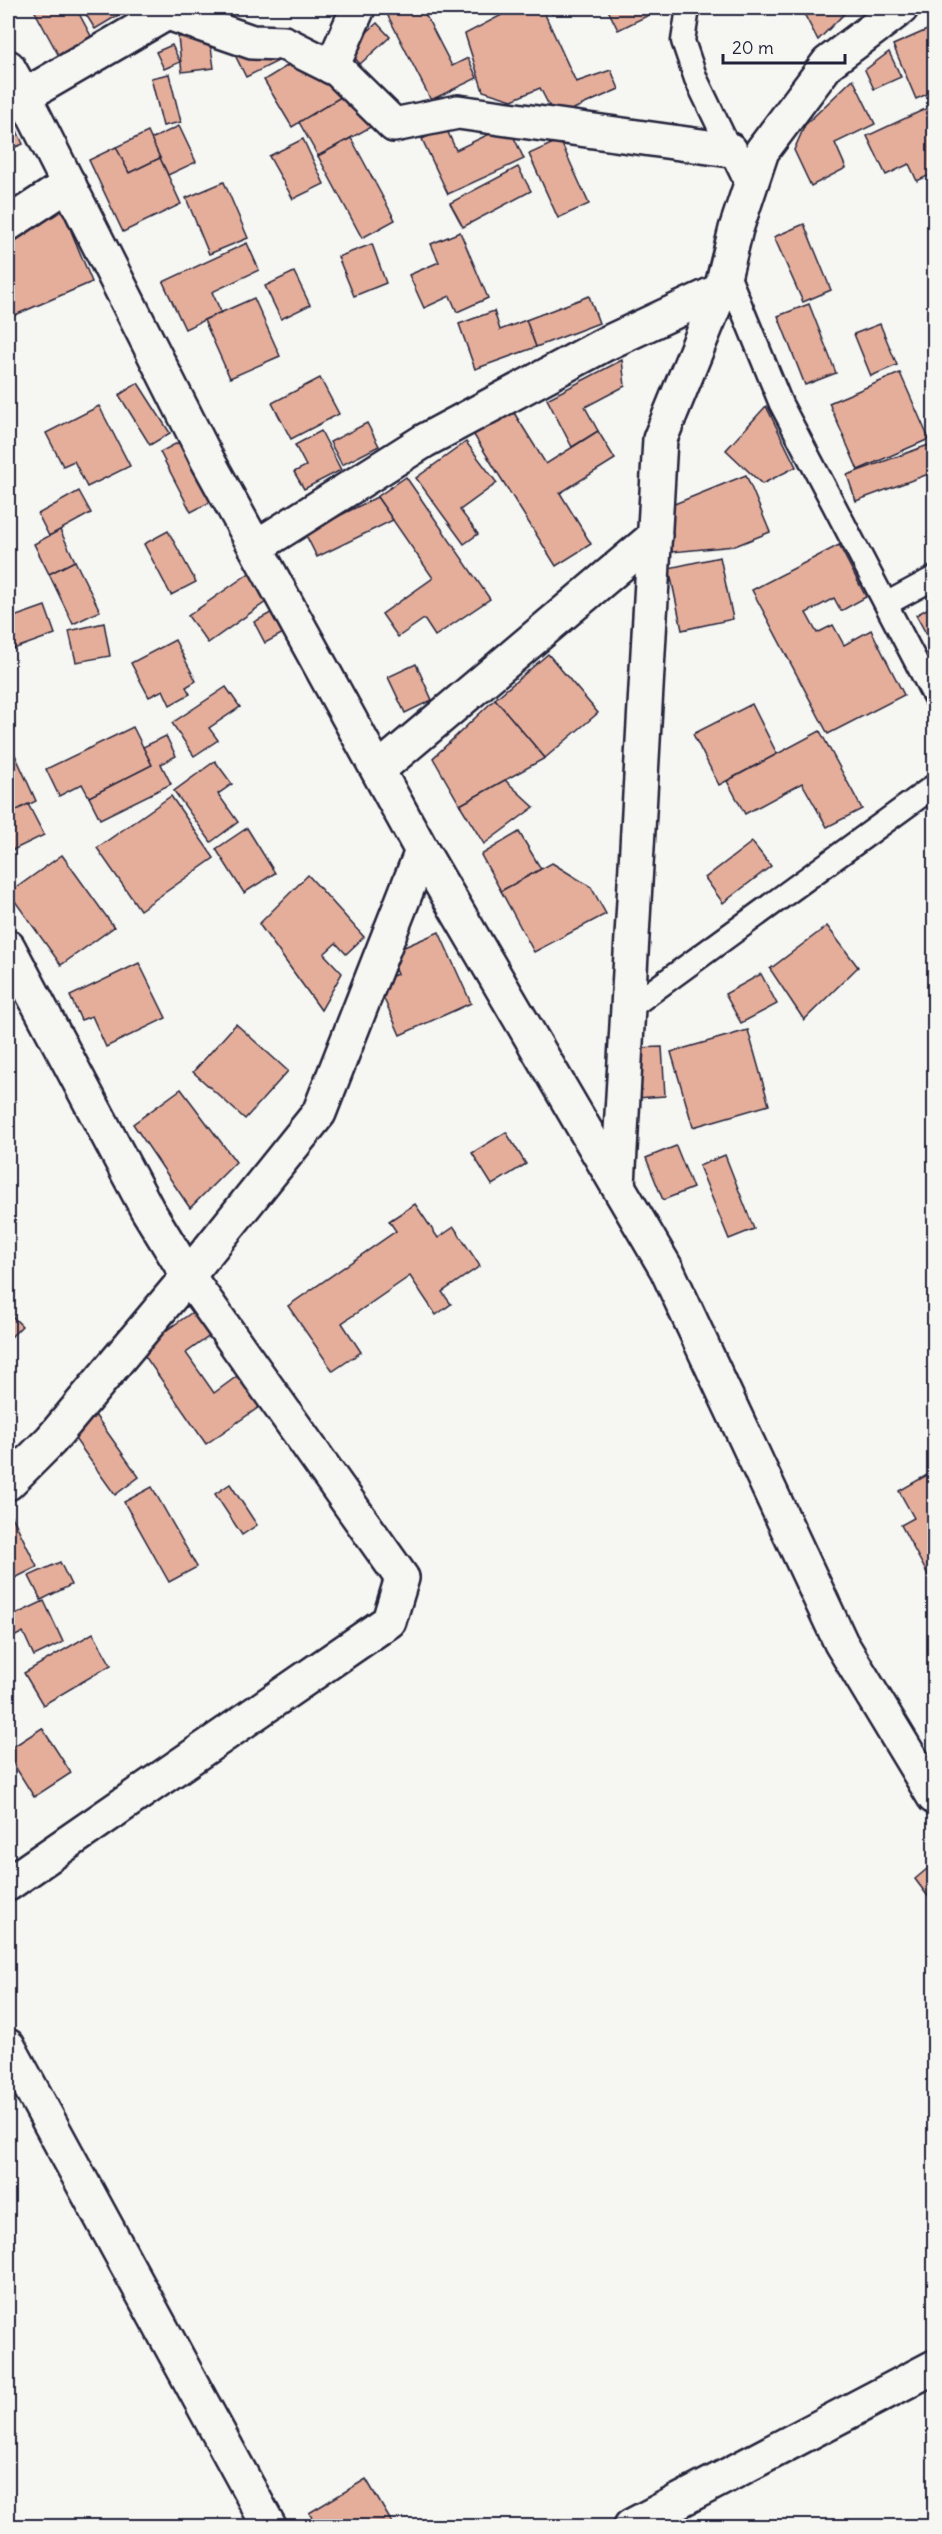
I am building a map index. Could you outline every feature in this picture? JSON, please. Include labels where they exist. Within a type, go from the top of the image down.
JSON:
[{"type":"street","points":[[332,67],[358,8]]},
{"type":"street","points":[[618,1185],[660,439],[724,280],[736,229],[762,151],[828,63],[901,8]]},
{"type":"street","points":[[24,96],[159,17],[162,9],[252,42],[284,43],[332,67],[394,125],[458,112],[730,150]]},
{"type":"street","points":[[8,67],[207,459],[422,851],[667,1270],[841,1643],[934,1797]]},
{"type":"street","points":[[8,224],[69,184]]},
{"type":"street","points":[[256,547],[424,441],[724,280]]},
{"type":"street","points":[[378,770],[655,536]]},
{"type":"street","points":[[8,1483],[51,1440],[188,1276],[319,1113],[422,851]]},
{"type":"street","points":[[8,947],[147,1209],[188,1276],[402,1578],[389,1621],[8,1884]]},
{"type":"street","points":[[8,2046],[269,2526]]},
{"type":"street","points":[[631,2526],[934,2367]]},
{"type":"lane","points":[[688,8],[683,41],[696,79],[749,189]]},
{"type":"lane","points":[[724,280],[781,404],[934,696]]},
{"type":"lane","points":[[886,603],[934,578]]},
{"type":"lane","points":[[628,1009],[934,786]]},
{"type":"building","points":[[33,8],[76,8],[92,38],[59,56]]},
{"type":"building","points":[[82,8],[130,8],[95,29]]},
{"type":"building","points":[[384,8],[422,8],[452,66],[468,58],[477,78],[431,100]]},
{"type":"building","points":[[515,8],[542,8],[576,82],[611,70],[619,89],[555,117],[540,88],[512,100],[483,91],[465,34]]},
{"type":"building","points":[[549,8],[565,8],[552,14]]},
{"type":"building","points":[[607,8],[645,8],[649,15],[618,30]]},
{"type":"building","points":[[801,8],[837,8],[844,14],[818,40]]},
{"type":"building","points":[[377,23],[390,37],[360,64],[353,56],[356,42]]},
{"type":"building","points":[[934,27],[934,91],[916,99],[893,45]]},
{"type":"building","points":[[209,33],[214,68],[182,72],[178,37]]},
{"type":"building","points":[[172,45],[180,62],[164,69],[156,52]]},
{"type":"building","points":[[230,45],[286,57],[246,77]]},
{"type":"building","points":[[889,52],[901,77],[874,89],[865,70]]},
{"type":"building","points":[[290,64],[328,77],[341,97],[292,127],[264,80]]},
{"type":"building","points":[[169,74],[181,122],[163,126],[151,78]]},
{"type":"building","points":[[853,79],[875,124],[835,143],[846,168],[811,186],[794,150],[805,125]]},
{"type":"building","points":[[356,88],[376,124],[318,156],[299,122]]},
{"type":"building","points":[[934,105],[934,173],[917,181],[909,164],[886,175],[867,136]]},
{"type":"building","points":[[8,111],[23,144],[8,150]]},
{"type":"building","points":[[508,125],[524,159],[448,194],[422,139],[446,128],[456,150]]},
{"type":"building","points":[[179,126],[196,162],[168,175],[151,139]]},
{"type":"building","points":[[148,132],[160,158],[129,173],[116,147]]},
{"type":"building","points":[[351,138],[395,220],[362,238],[318,156]]},
{"type":"building","points":[[303,139],[324,184],[293,199],[269,156]]},
{"type":"building","points":[[560,140],[589,204],[558,218],[529,154]]},
{"type":"building","points":[[116,147],[129,173],[160,158],[181,204],[123,232],[89,160]]},
{"type":"building","points":[[518,167],[531,191],[463,227],[450,203]]},
{"type":"building","points":[[224,182],[248,238],[209,254],[186,198]]},
{"type":"building","points":[[62,209],[92,282],[8,318],[8,233]]},
{"type":"building","points":[[804,224],[831,290],[803,302],[774,237]]},
{"type":"building","points":[[460,232],[488,298],[457,312],[450,296],[424,308],[409,275],[439,262],[431,244]]},
{"type":"building","points":[[247,243],[259,270],[212,292],[221,312],[185,329],[163,282]]},
{"type":"building","points":[[372,244],[386,283],[354,296],[338,257]]},
{"type":"building","points":[[294,272],[310,305],[281,319],[265,286]]},
{"type":"building","points":[[589,296],[599,323],[536,347],[526,320]]},
{"type":"building","points":[[254,298],[280,356],[230,378],[204,320]]},
{"type":"building","points":[[809,304],[836,373],[805,385],[778,316]]},
{"type":"building","points":[[494,311],[500,330],[526,320],[536,347],[475,369],[459,324]]},
{"type":"building","points":[[880,324],[897,365],[871,376],[854,334]]},
{"type":"building","points":[[622,360],[625,386],[585,407],[598,431],[572,447],[547,399]]},
{"type":"building","points":[[900,373],[929,439],[858,470],[829,403]]},
{"type":"building","points":[[320,378],[339,414],[291,439],[272,403]]},
{"type":"building","points":[[138,383],[170,433],[150,445],[119,395]]},
{"type":"building","points":[[99,406],[130,466],[87,487],[74,461],[63,466],[46,433]]},
{"type":"building","points":[[766,406],[796,467],[762,484],[726,450]]},
{"type":"building","points":[[511,408],[546,464],[598,431],[615,459],[560,493],[591,544],[556,566],[472,432]]},
{"type":"building","points":[[367,423],[379,446],[342,465],[330,442]]},
{"type":"building","points":[[321,431],[341,470],[304,489],[294,472],[306,466],[295,445]]},
{"type":"building","points":[[183,440],[214,500],[191,512],[160,452]]},
{"type":"building","points":[[466,442],[497,483],[460,510],[478,534],[464,544],[416,478]]},
{"type":"building","points":[[931,444],[934,454],[934,472],[856,501],[847,475]]},
{"type":"building","points":[[746,475],[770,532],[735,546],[672,552],[667,507]]},
{"type":"building","points":[[406,477],[490,599],[435,636],[424,619],[398,637],[382,614],[433,578],[377,497]]},
{"type":"building","points":[[79,491],[91,513],[49,536],[38,514]]},
{"type":"building","points":[[377,497],[393,520],[317,557],[305,533]]},
{"type":"building","points":[[60,530],[75,561],[49,574],[34,544]]},
{"type":"building","points":[[168,531],[196,582],[171,595],[144,544]]},
{"type":"building","points":[[839,545],[866,597],[841,611],[834,598],[806,613],[817,633],[833,625],[844,645],[871,630],[904,695],[828,734],[752,590]]},
{"type":"building","points":[[720,557],[733,619],[682,630],[669,568]]},
{"type":"building","points":[[75,561],[100,611],[73,624],[49,574]]},
{"type":"building","points":[[251,572],[270,599],[208,643],[188,616]]},
{"type":"building","points":[[934,605],[934,648],[916,615]]},
{"type":"building","points":[[45,606],[55,634],[8,651],[8,619]]},
{"type":"building","points":[[278,609],[289,630],[265,643],[254,622]]},
{"type":"building","points":[[104,623],[110,656],[76,662],[69,631]]},
{"type":"building","points":[[175,640],[196,681],[186,687],[190,694],[170,705],[163,690],[149,697],[131,663]]},
{"type":"building","points":[[548,654],[598,713],[545,758],[495,699]]},
{"type":"building","points":[[416,664],[432,700],[405,713],[388,677]]},
{"type":"building","points":[[226,687],[240,707],[209,728],[218,740],[194,756],[172,723]]},
{"type":"building","points":[[495,699],[545,758],[460,805],[433,758]]},
{"type":"building","points":[[752,704],[777,754],[719,785],[693,734]]},
{"type":"building","points":[[133,727],[152,765],[89,797],[82,784],[59,796],[46,769]]},
{"type":"building","points":[[820,731],[862,809],[827,827],[802,783],[745,814],[727,781]]},
{"type":"building","points":[[166,736],[176,756],[161,764],[171,784],[100,819],[89,797],[152,765],[143,747]]},
{"type":"building","points":[[11,746],[36,801],[8,815],[8,748]]},
{"type":"building","points":[[215,761],[232,784],[218,794],[238,822],[211,842],[174,791]]},
{"type":"building","points":[[505,780],[534,807],[484,844],[460,805]]},
{"type":"building","points":[[171,796],[214,858],[140,910],[97,848]]},
{"type":"building","points":[[28,804],[44,835],[13,850],[8,840],[8,815]]},
{"type":"building","points":[[247,828],[275,873],[244,893],[216,849]]},
{"type":"building","points":[[519,832],[541,869],[501,891],[481,855]]},
{"type":"building","points":[[752,842],[771,866],[723,903],[705,878]]},
{"type":"building","points":[[62,855],[114,927],[61,965],[9,893]]},
{"type":"building","points":[[552,863],[591,887],[606,914],[534,952],[501,891]]},
{"type":"building","points":[[308,875],[364,937],[346,954],[336,943],[324,954],[342,973],[321,1010],[259,924]]},
{"type":"building","points":[[827,926],[858,967],[804,1020],[770,969]]},
{"type":"building","points":[[439,932],[471,1003],[400,1035],[377,983],[397,974],[388,954]]},
{"type":"building","points":[[139,963],[166,1018],[106,1047],[92,1016],[81,1020],[70,996]]},
{"type":"building","points":[[761,974],[777,1004],[741,1023],[725,994]]},
{"type":"building","points":[[236,1024],[288,1071],[245,1119],[193,1072]]},
{"type":"building","points":[[748,1030],[769,1105],[693,1127],[671,1052]]},
{"type":"building","points":[[662,1047],[665,1096],[636,1098],[633,1048]]},
{"type":"building","points":[[181,1089],[236,1162],[190,1208],[133,1124]]},
{"type":"building","points":[[506,1132],[526,1164],[492,1185],[472,1153]]},
{"type":"building","points":[[676,1146],[693,1188],[663,1200],[646,1158]]},
{"type":"building","points":[[725,1155],[754,1229],[729,1239],[699,1166]]},
{"type":"building","points":[[415,1204],[438,1238],[454,1227],[480,1266],[442,1292],[451,1304],[436,1315],[410,1276],[342,1323],[361,1352],[333,1371],[288,1306],[396,1231],[389,1221]]},
{"type":"building","points":[[194,1311],[211,1335],[186,1353],[214,1393],[240,1374],[262,1405],[206,1444],[140,1349]]},
{"type":"building","points":[[8,1312],[22,1326],[8,1340]]},
{"type":"building","points":[[93,1412],[139,1477],[115,1495],[68,1429]]},
{"type":"building","points":[[934,1471],[934,1586],[901,1525],[914,1518],[899,1491]]},
{"type":"building","points":[[230,1484],[257,1525],[242,1535],[215,1494]]},
{"type":"building","points":[[152,1487],[197,1567],[169,1582],[124,1502]]},
{"type":"building","points":[[11,1514],[37,1567],[9,1581],[8,1516]]},
{"type":"building","points":[[60,1562],[71,1585],[41,1600],[29,1576]]},
{"type":"building","points":[[44,1601],[63,1642],[34,1656],[23,1632],[8,1640],[8,1618]]},
{"type":"building","points":[[93,1633],[111,1665],[43,1705],[24,1673]]},
{"type":"building","points":[[8,1652],[14,1666],[8,1669]]},
{"type":"building","points":[[42,1728],[71,1773],[34,1797],[8,1755],[8,1750]]},
{"type":"building","points":[[934,1863],[934,1902],[933,1903],[915,1879]]},
{"type":"building","points":[[366,2479],[394,2526],[317,2526],[309,2513]]}]
